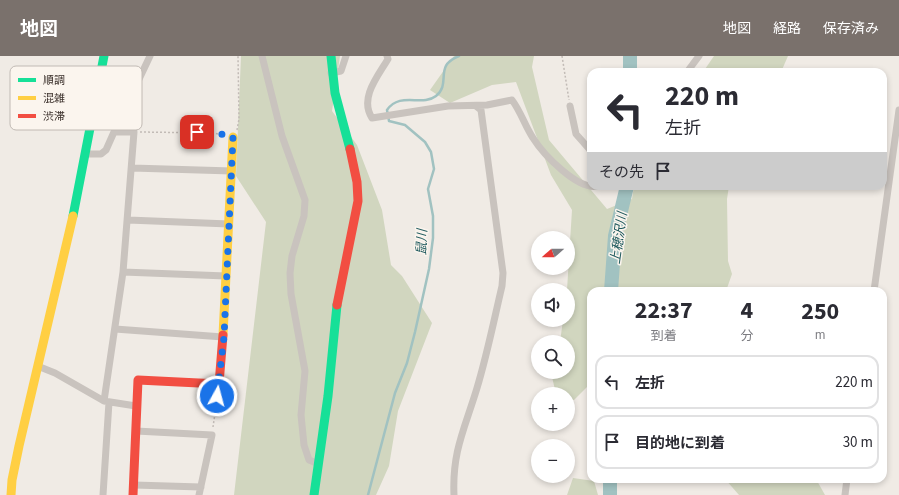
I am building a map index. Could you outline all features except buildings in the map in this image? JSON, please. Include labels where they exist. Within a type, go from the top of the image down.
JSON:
[{"type":"street","points":[[102,66],[104,56]]},
{"type":"street","points":[[142,73],[150,56]]},
{"type":"street","points":[[262,56],[282,136],[305,200],[304,216],[292,256],[290,273],[291,294],[305,371],[301,415],[304,445],[309,460],[319,464]]},
{"type":"street","points":[[314,495],[319,464],[338,293],[358,201],[354,157],[335,94],[331,73],[331,56]]},
{"type":"street","points":[[331,73],[341,71],[346,56]]},
{"type":"street","points":[[387,56],[388,59],[371,85],[368,98],[369,113],[372,118],[448,106],[476,106],[512,100],[518,109],[531,137],[541,151],[556,165],[581,183],[587,185]]},
{"type":"street","points":[[690,68],[700,56]]},
{"type":"street","points":[[454,495],[453,472],[460,436],[477,388],[503,273],[481,110],[476,106]]},
{"type":"street","points":[[570,106],[576,134],[587,146]]},
{"type":"street","points":[[875,287],[899,110]]},
{"type":"street","points":[[11,495],[15,467],[40,367],[90,130]]},
{"type":"street","points":[[86,154],[101,154],[106,150],[114,132],[134,132],[128,220],[107,401],[104,495]]},
{"type":"street","points":[[133,495],[138,380],[219,384],[224,337],[233,137]]},
{"type":"street","points":[[132,168],[232,171]]},
{"type":"street","points":[[128,220],[229,224]]},
{"type":"street","points":[[122,272],[226,276]]},
{"type":"street","points":[[115,329],[224,337]]},
{"type":"street","points":[[40,367],[55,373],[107,401],[136,406]]},
{"type":"street","points":[[136,431],[212,435],[199,495]]},
{"type":"street","points":[[845,495],[846,483]]},
{"type":"street","points":[[134,485],[201,487]]},
{"type":"path","points":[[134,132],[213,132],[233,137],[237,133],[239,119],[238,56]]},
{"type":"path","points":[[562,56],[570,106]]},
{"type":"path","points":[[212,435],[219,384]]},
{"type":"green space","points":[[241,56],[340,56],[332,111],[357,145],[382,210],[391,265],[402,276],[432,323],[398,411],[389,466],[376,495],[234,495],[266,222],[236,176]]},
{"type":"green space","points":[[454,56],[534,56],[532,67],[549,140],[587,185],[587,190],[591,190],[607,209],[632,199],[633,190],[728,190],[727,199],[728,261],[732,274],[727,287],[587,287],[587,387],[575,399],[575,387],[554,387],[552,379],[575,379],[575,335],[561,335],[562,327],[575,327],[575,283],[567,283],[568,275],[575,275],[575,231],[571,231],[572,210],[551,175],[516,82],[492,85],[450,103],[430,90]]},
{"type":"green space","points":[[714,56],[788,56],[783,68],[706,68]]},
{"type":"green space","points":[[575,478],[587,480],[587,483],[595,483],[598,495],[567,495],[571,483],[575,483]]},
{"type":"green space","points":[[728,483],[818,483],[825,495],[739,495]]},
{"type":"waterway","name":"鼠川","points":[[368,495],[395,393],[407,363],[415,332],[429,269],[433,238],[433,216],[428,189],[434,169],[431,152],[425,142],[405,125],[389,121],[387,110],[392,104],[398,101],[424,100],[436,96],[441,91],[443,86],[447,65],[451,60],[459,56]]},
{"type":"waterway","name":"上穂沢川","points":[[630,56],[630,68]]},
{"type":"waterway","name":"上穂沢川","points":[[611,287],[615,236],[626,190]]},
{"type":"waterway","name":"上穂沢川","points":[[610,483],[610,495]]},
{"type":"traffic: fast","points":[[102,66],[104,56]]},
{"type":"traffic: fast","points":[[331,56],[335,93],[350,149]]},
{"type":"traffic: fast","points":[[73,216],[90,130]]},
{"type":"traffic: fast","points":[[314,495],[328,396],[337,305]]},
{"type":"traffic: slow","points":[[223,335],[233,137]]},
{"type":"traffic: slow","points":[[11,495],[12,480],[19,446],[73,216]]},
{"type":"traffic: jam","points":[[337,305],[358,201],[357,182],[350,149]]},
{"type":"traffic: jam","points":[[133,495],[138,380],[219,384],[223,335]]},
{"type":"route","points":[[197,132],[213,132],[233,137],[224,337],[217,396]]}]
